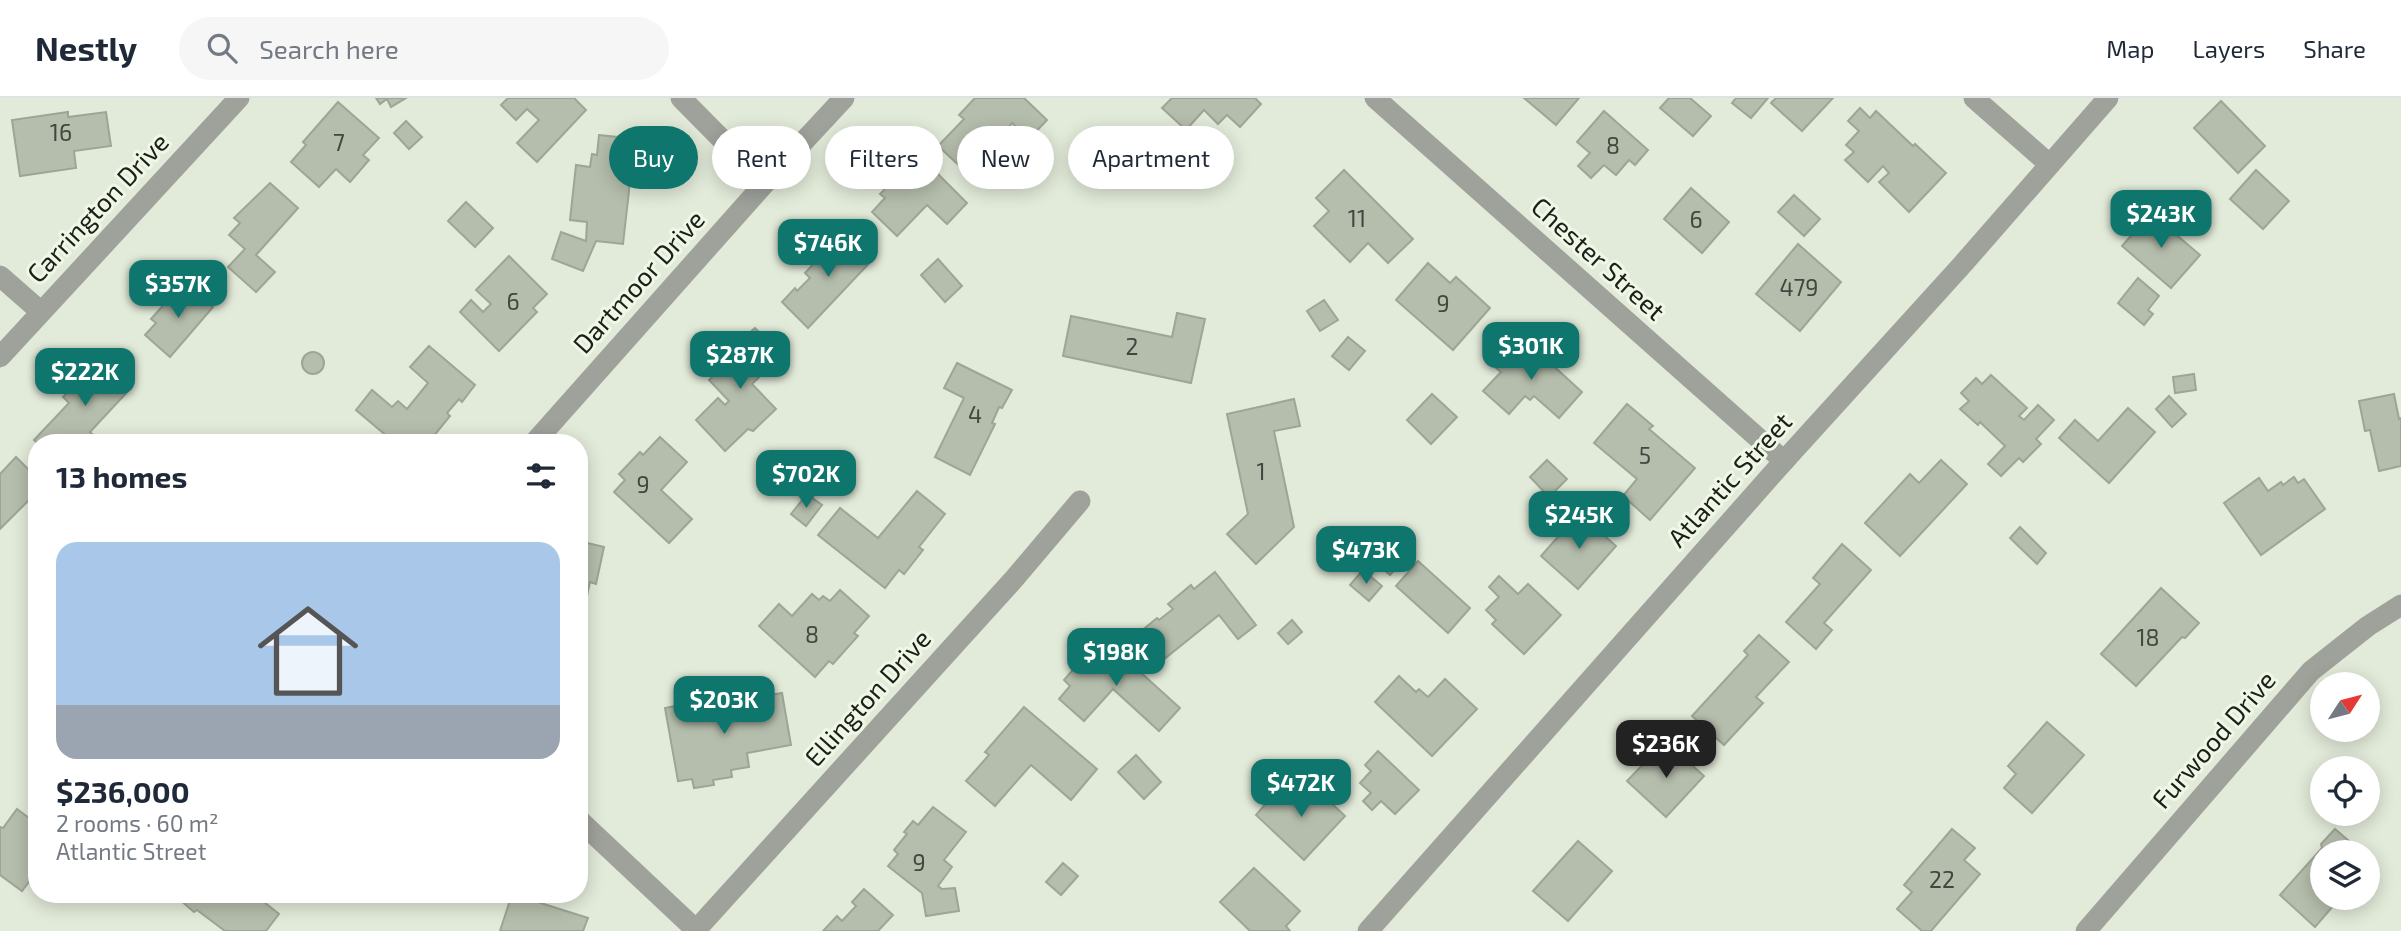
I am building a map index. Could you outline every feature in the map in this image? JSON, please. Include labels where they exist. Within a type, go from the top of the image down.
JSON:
[{"type":"street","name":"Carrington Drive","points":[[0,357],[239,98]]},
{"type":"street","points":[[681,98],[712,129]]},
{"type":"street","name":"Dartmoor Drive","points":[[811,134],[844,98]]},
{"type":"street","name":"Chester Street","points":[[1375,98],[1784,461]]},
{"type":"street","points":[[1974,98],[2049,164]]},
{"type":"street","name":"Atlantic Street","points":[[1368,931],[2108,98]]},
{"type":"street","name":"Dartmoor Drive","points":[[542,434],[760,189]]},
{"type":"street","points":[[0,276],[40,311]]},
{"type":"street","name":"Ellington Drive","points":[[695,930],[1014,579],[1080,501]]},
{"type":"street","name":"Furwood Drive","points":[[2086,931],[2311,671],[2401,604]]},
{"type":"street","points":[[588,829],[695,930]]},
{"type":"building","points":[[376,98],[406,98],[391,107],[387,99],[380,104]]},
{"type":"building","points":[[508,98],[574,98],[586,110],[537,162],[517,143],[539,120],[527,109],[516,120],[501,105]]},
{"type":"building","points":[[975,98],[1024,98],[1047,120],[1041,126],[1015,126],[1012,123],[1010,126],[957,126],[964,119],[959,115]]},
{"type":"building","points":[[1172,98],[1255,98],[1261,104],[1240,127],[1227,115],[1218,124],[1204,110],[1190,126],[1182,126],[1162,108]]},
{"type":"building","points":[[1524,98],[1579,98],[1556,125]]},
{"type":"building","points":[[1669,98],[1690,98],[1711,116],[1693,136],[1660,108]]},
{"type":"building","points":[[1736,98],[1768,98],[1751,118],[1732,103]]},
{"type":"building","points":[[1776,98],[1833,98],[1802,131],[1771,103]]},
{"type":"building","points":[[2221,101],[2265,146],[2238,173],[2194,128]]},
{"type":"building","points":[[338,102],[379,138],[363,155],[369,160],[350,182],[336,169],[319,187],[291,162],[306,145],[303,142]]},
{"type":"building","points":[[1860,108],[1870,118],[1876,111],[1946,173],[1909,212],[1879,182],[1889,173],[1883,166],[1868,182],[1845,160],[1854,152],[1846,145],[1859,131],[1848,121]]},
{"type":"building","points":[[1604,111],[1648,150],[1635,165],[1629,160],[1616,175],[1604,165],[1591,178],[1578,166],[1590,153],[1577,142]]},
{"type":"building","points":[[68,112],[68,117],[106,112],[111,146],[74,151],[76,168],[20,176],[12,120]]},
{"type":"building","points":[[406,121],[422,137],[409,149],[394,133]]},
{"type":"building","points":[[957,126],[957,164],[943,151],[943,141]]},
{"type":"building","points":[[599,135],[609,136],[609,189],[629,189],[623,244],[596,241],[583,271],[552,259],[561,232],[586,241],[587,222],[570,220],[576,165],[590,167],[592,154],[597,155]]},
{"type":"building","points":[[1344,170],[1413,239],[1388,263],[1368,243],[1350,262],[1314,226],[1329,211],[1316,198]]},
{"type":"building","points":[[2256,170],[2289,201],[2263,229],[2230,199]]},
{"type":"building","points":[[943,179],[967,203],[947,224],[927,205],[897,236],[872,212],[885,198],[880,194],[885,189],[943,189]]},
{"type":"building","points":[[270,183],[298,208],[256,255],[275,272],[256,292],[228,267],[245,249],[229,235],[240,223],[234,218]]},
{"type":"building","points":[[1691,188],[1729,222],[1702,253],[1664,219]]},
{"type":"building","points":[[1794,195],[1820,219],[1804,236],[1778,212]]},
{"type":"building","points":[[466,202],[493,228],[475,247],[448,221]]},
{"type":"building","points":[[2151,213],[2200,255],[2171,288],[2122,246]]},
{"type":"building","points":[[849,233],[875,257],[808,328],[782,302],[795,288],[797,291],[810,278],[805,273],[829,247],[831,251]]},
{"type":"building","points":[[1798,244],[1841,282],[1800,331],[1756,294]]},
{"type":"building","points":[[509,256],[547,294],[533,308],[537,312],[499,351],[460,312],[471,300],[483,312],[491,304],[476,290]]},
{"type":"building","points":[[938,259],[962,286],[945,302],[921,275]]},
{"type":"building","points":[[1428,263],[1450,283],[1456,277],[1490,308],[1453,350],[1396,300]]},
{"type":"building","points":[[2138,278],[2159,296],[2148,310],[2153,314],[2144,325],[2118,303]]},
{"type":"building","points":[[187,284],[213,307],[170,357],[145,335],[156,323],[151,319]]},
{"type":"building","points":[[1324,300],[1338,320],[1320,331],[1307,311]]},
{"type":"building","points":[[1177,313],[1205,319],[1191,383],[1063,356],[1071,316],[1172,337]]},
{"type":"building","points":[[755,328],[782,355],[752,384],[776,409],[753,431],[748,429],[725,451],[696,420],[718,398],[725,405],[729,401],[709,380],[720,369],[715,364]]},
{"type":"building","points":[[1348,337],[1365,351],[1349,370],[1332,356]]},
{"type":"building","points":[[1523,338],[1582,392],[1559,418],[1534,396],[1530,400],[1525,396],[1509,414],[1483,391],[1501,372],[1496,368]]},
{"type":"building","points":[[429,346],[475,385],[462,402],[459,399],[447,413],[450,416],[435,434],[384,434],[356,410],[372,390],[392,407],[398,401],[407,409],[428,383],[410,367]]},
{"type":"building","points":[[309,352],[317,352],[324,359],[324,367],[317,374],[309,374],[302,367],[302,359]]},
{"type":"building","points":[[102,362],[130,389],[90,432],[92,434],[40,434],[69,403],[63,397],[85,374],[88,377]]},
{"type":"building","points":[[957,363],[1012,390],[1002,408],[999,407],[992,423],[995,424],[970,475],[935,457],[964,398],[944,388]]},
{"type":"building","points":[[2194,374],[2196,390],[2175,393],[2173,377]]},
{"type":"building","points":[[1991,375],[2027,408],[2019,416],[2024,420],[2038,405],[2054,420],[2036,439],[2041,444],[2023,462],[2019,458],[2001,476],[1988,464],[2005,446],[1980,422],[1978,425],[1960,409],[1969,401],[1961,393],[1976,378],[1982,384]]},
{"type":"building","points":[[1432,394],[1457,417],[1431,444],[1407,420]]},
{"type":"building","points":[[2394,394],[2399,419],[2401,418],[2401,466],[2379,471],[2370,430],[2365,431],[2359,401]]},
{"type":"building","points":[[2169,396],[2186,414],[2172,427],[2156,409]]},
{"type":"building","points":[[1294,399],[1300,426],[1274,431],[1294,527],[1256,564],[1227,534],[1248,514],[1227,414]]},
{"type":"building","points":[[1627,404],[1653,426],[1649,429],[1695,468],[1650,520],[1623,496],[1637,479],[1594,443]]},
{"type":"building","points":[[2128,408],[2155,432],[2109,483],[2059,438],[2075,420],[2098,441]]},
{"type":"building","points":[[660,437],[687,462],[661,490],[692,519],[669,543],[614,492],[625,480],[619,474],[640,452],[643,455]]},
{"type":"building","points":[[16,457],[28,469],[28,501],[0,529],[0,474]]},
{"type":"building","points":[[1547,460],[1567,479],[1549,497],[1530,477]]},
{"type":"building","points":[[1941,460],[1967,484],[1900,556],[1865,523],[1910,474],[1919,483]]},
{"type":"building","points":[[2294,477],[2298,483],[2304,479],[2325,509],[2261,555],[2224,503],[2259,478],[2268,491]]},
{"type":"building","points":[[917,491],[945,514],[919,547],[923,550],[904,574],[899,570],[885,588],[818,535],[840,508],[878,538]]},
{"type":"building","points":[[807,494],[822,505],[806,526],[791,514]]},
{"type":"building","points":[[1579,513],[1616,546],[1578,589],[1541,556]]},
{"type":"building","points":[[2020,527],[2046,553],[2037,564],[2010,538]]},
{"type":"building","points":[[1387,537],[1407,556],[1390,575],[1369,557]]},
{"type":"building","points":[[588,543],[604,547],[596,584],[590,582],[588,591]]},
{"type":"building","points":[[1842,544],[1871,570],[1824,623],[1832,630],[1816,649],[1786,622],[1820,584],[1813,578]]},
{"type":"building","points":[[1418,561],[1470,608],[1448,633],[1396,586]]},
{"type":"building","points":[[1363,570],[1382,586],[1369,601],[1350,585]]},
{"type":"building","points":[[1215,572],[1256,625],[1238,639],[1219,615],[1163,660],[1140,632],[1173,609],[1168,604],[1191,585],[1194,589]]},
{"type":"building","points":[[1499,576],[1518,594],[1528,584],[1561,615],[1524,654],[1492,624],[1496,620],[1486,610],[1499,597],[1489,587]]},
{"type":"building","points":[[2161,588],[2199,623],[2185,638],[2182,637],[2136,686],[2101,654]]},
{"type":"building","points":[[840,590],[869,616],[854,633],[858,636],[833,664],[829,661],[815,677],[759,626],[779,604],[792,616],[812,594],[819,600],[823,596],[830,601]]},
{"type":"building","points":[[1292,620],[1302,632],[1288,644],[1278,633]]},
{"type":"building","points":[[1759,635],[1789,662],[1756,697],[1763,703],[1724,745],[1692,716],[1748,655],[1744,651]]},
{"type":"building","points":[[1107,642],[1180,708],[1159,731],[1113,689],[1084,721],[1059,699],[1070,686],[1064,680],[1084,657],[1089,661]]},
{"type":"building","points":[[1399,676],[1416,692],[1419,689],[1428,697],[1445,679],[1477,709],[1432,756],[1375,702]]},
{"type":"building","points":[[748,693],[751,712],[756,711],[754,698],[782,693],[791,745],[747,753],[749,767],[731,770],[732,777],[713,780],[714,785],[694,788],[692,779],[678,781],[665,708],[701,701],[704,718],[719,716],[716,698]]},
{"type":"building","points":[[1024,707],[1097,769],[1071,800],[1031,765],[995,806],[966,781],[989,755],[985,752]]},
{"type":"building","points":[[2047,722],[2084,755],[2032,813],[2004,788],[2016,774],[2008,766]]},
{"type":"building","points":[[1671,746],[1704,776],[1666,817],[1627,781],[1653,754],[1658,759]]},
{"type":"building","points":[[1378,751],[1419,790],[1395,814],[1381,801],[1372,810],[1363,801],[1371,793],[1360,783],[1371,771],[1365,765]]},
{"type":"building","points":[[1136,755],[1161,782],[1144,799],[1118,772]]},
{"type":"building","points":[[1309,782],[1345,816],[1304,860],[1256,815],[1276,792],[1289,804]]},
{"type":"building","points":[[933,807],[966,832],[944,860],[952,867],[938,886],[942,889],[955,888],[959,911],[926,916],[922,893],[888,866],[898,854],[894,850],[907,834],[904,832],[913,821],[918,825]]},
{"type":"building","points":[[17,809],[28,817],[28,883],[22,891],[0,875],[0,827],[3,828]]},
{"type":"building","points":[[1952,829],[1975,848],[1964,860],[1980,874],[1931,931],[1922,931],[1897,909],[1912,892],[1904,885]]},
{"type":"building","points":[[2335,829],[2348,840],[2325,840]]},
{"type":"building","points":[[1578,841],[1612,871],[1568,921],[1533,891]]},
{"type":"building","points":[[2310,861],[2310,910],[2330,910],[2315,927],[2280,895]]},
{"type":"building","points":[[1063,863],[1078,876],[1061,895],[1046,882]]},
{"type":"building","points":[[1254,868],[1300,911],[1286,926],[1290,931],[1250,931],[1220,902]]},
{"type":"building","points":[[864,889],[893,915],[878,931],[823,931],[837,916],[842,921],[856,906],[852,902]]},
{"type":"building","points":[[184,903],[265,903],[279,914],[266,931],[225,931],[197,910],[194,912]]},
{"type":"building","points":[[509,903],[540,903],[588,918],[583,931],[500,931]]}]
